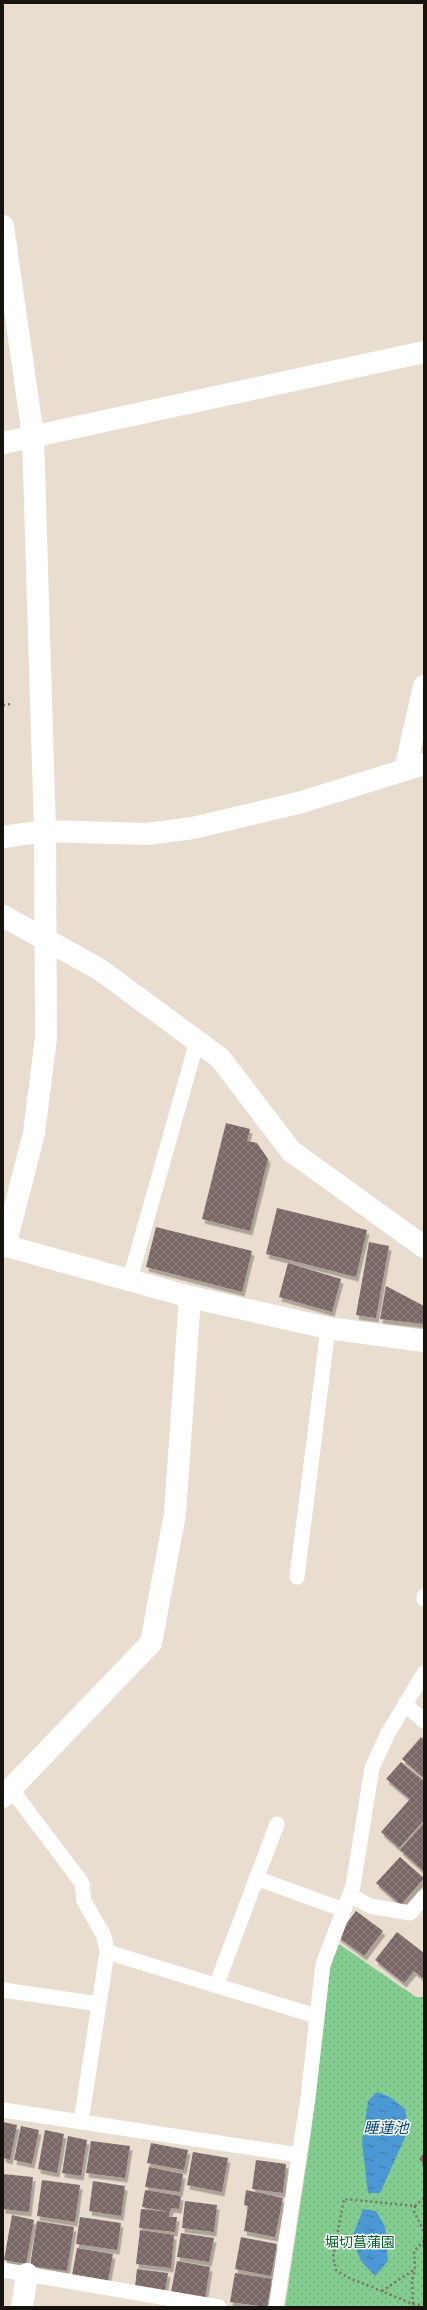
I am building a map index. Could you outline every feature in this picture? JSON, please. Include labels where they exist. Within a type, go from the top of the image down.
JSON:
[{"type":"street","points":[[3,226],[34,436],[45,831],[46,938],[46,1038],[34,1134],[4,1245],[190,1297],[328,1328],[424,1341]]},
{"type":"street","points":[[3,443],[424,352]]},
{"type":"street","points":[[3,837],[45,831],[147,834],[193,828],[302,802],[415,767],[424,686]]},
{"type":"street","points":[[3,916],[46,938],[99,969],[220,1058],[291,1151],[424,1247]]},
{"type":"street","points":[[7,1793],[151,1643],[174,1514],[190,1297]]},
{"type":"street","points":[[22,2307],[27,2274]]},
{"type":"lane","points":[[130,1279],[197,1041]]},
{"type":"lane","points":[[297,1577],[328,1328]]},
{"type":"lane","points":[[276,2307],[308,2098],[323,1964],[353,1886],[372,1768],[405,1704],[424,1673]]},
{"type":"lane","points":[[405,1704],[424,1721]]},
{"type":"lane","points":[[7,1793],[82,1883],[84,1901],[104,1936],[107,1952],[81,2122]]},
{"type":"lane","points":[[216,1986],[277,1824]]},
{"type":"lane","points":[[256,1878],[344,1910]]},
{"type":"lane","points":[[350,1895],[370,1906],[410,1913],[424,1897]]},
{"type":"lane","points":[[107,1952],[316,2016]]},
{"type":"lane","points":[[3,1990],[99,2004]]},
{"type":"lane","points":[[3,2110],[299,2155]]},
{"type":"lane","points":[[3,2270],[219,2307]]},
{"type":"path","points":[[424,2198],[415,2206],[414,2211],[424,2232]]},
{"type":"path","points":[[415,2206],[344,2199],[333,2257],[336,2270],[413,2304],[424,2305]]},
{"type":"path","points":[[413,2304],[412,2280],[415,2269],[414,2251],[424,2241]]},
{"type":"path","points":[[382,2291],[415,2269]]},
{"type":"green space","name":"堀切菖蒲園","points":[[339,1944],[416,1997],[424,1997],[424,2307],[285,2307],[311,2133],[330,1968]]},
{"type":"water","name":"睡蓮池","points":[[377,2092],[390,2097],[405,2109],[408,2124],[407,2133],[380,2193],[368,2193],[362,2143],[368,2101]]},
{"type":"water","points":[[363,2209],[376,2211],[385,2227],[388,2261],[375,2276],[361,2261],[352,2238]]},
{"type":"building","points":[[226,1123],[250,1129],[247,1141],[257,1143],[268,1159],[250,1231],[202,1219]]},
{"type":"building","points":[[277,1208],[367,1230],[356,1277],[266,1254]]},
{"type":"building","points":[[156,1227],[252,1251],[242,1292],[146,1267]]},
{"type":"building","points":[[369,1242],[389,1246],[376,1318],[356,1315]]},
{"type":"building","points":[[288,1263],[341,1279],[332,1312],[279,1297]]},
{"type":"building","points":[[386,1286],[424,1306],[424,1324],[380,1319]]},
{"type":"building","points":[[421,1737],[424,1740],[424,1778],[402,1759]]},
{"type":"building","points":[[401,1762],[424,1781],[424,1820],[399,1848],[381,1832],[410,1799],[386,1779]]},
{"type":"building","points":[[424,1823],[424,1872],[400,1850]]},
{"type":"building","points":[[400,1857],[424,1878],[401,1905],[376,1883]]},
{"type":"building","points":[[356,1911],[383,1931],[364,1956],[337,1936]]},
{"type":"building","points":[[397,1932],[424,1953],[424,1979],[414,1971],[404,1983],[375,1960]]},
{"type":"building","points":[[3,2122],[17,2125],[10,2160],[3,2158]]},
{"type":"building","points":[[21,2126],[39,2130],[32,2164],[14,2160]]},
{"type":"building","points":[[45,2130],[64,2134],[57,2173],[38,2169]]},
{"type":"building","points":[[68,2136],[87,2140],[81,2176],[62,2173]]},
{"type":"building","points":[[91,2141],[130,2146],[125,2178],[86,2173]]},
{"type":"building","points":[[151,2143],[188,2150],[184,2170],[147,2163]]},
{"type":"building","points":[[193,2152],[228,2158],[222,2192],[187,2185]]},
{"type":"building","points":[[424,2153],[424,2164],[419,2159]]},
{"type":"building","points":[[256,2160],[286,2164],[283,2193],[252,2189]]},
{"type":"building","points":[[149,2167],[183,2174],[180,2192],[145,2187]]},
{"type":"building","points":[[3,2174],[33,2177],[29,2212],[3,2209]]},
{"type":"building","points":[[42,2180],[80,2185],[75,2222],[37,2216]]},
{"type":"building","points":[[93,2181],[125,2186],[121,2216],[89,2211]]},
{"type":"building","points":[[145,2190],[181,2196],[179,2209],[171,2208],[170,2212],[142,2207]]},
{"type":"building","points":[[246,2190],[283,2198],[275,2237],[244,2231],[248,2206],[244,2205]]},
{"type":"building","points":[[185,2201],[217,2205],[214,2232],[182,2228]]},
{"type":"building","points":[[141,2209],[169,2212],[169,2217],[177,2217],[175,2232],[139,2228]]},
{"type":"building","points":[[12,2215],[34,2220],[26,2264],[4,2260]]},
{"type":"building","points":[[80,2217],[121,2223],[117,2250],[76,2244]]},
{"type":"building","points":[[37,2221],[74,2227],[67,2271],[30,2266]]},
{"type":"building","points":[[140,2230],[174,2235],[171,2268],[136,2264]]},
{"type":"building","points":[[181,2233],[214,2238],[209,2262],[177,2257]]},
{"type":"building","points":[[241,2237],[277,2244],[271,2276],[235,2269]]},
{"type":"building","points":[[77,2248],[113,2254],[108,2281],[72,2275]]},
{"type":"building","points":[[177,2261],[210,2267],[205,2298],[171,2292]]},
{"type":"building","points":[[137,2269],[168,2273],[165,2291],[135,2287]]},
{"type":"building","points":[[235,2273],[272,2279],[267,2307],[230,2302]]}]
